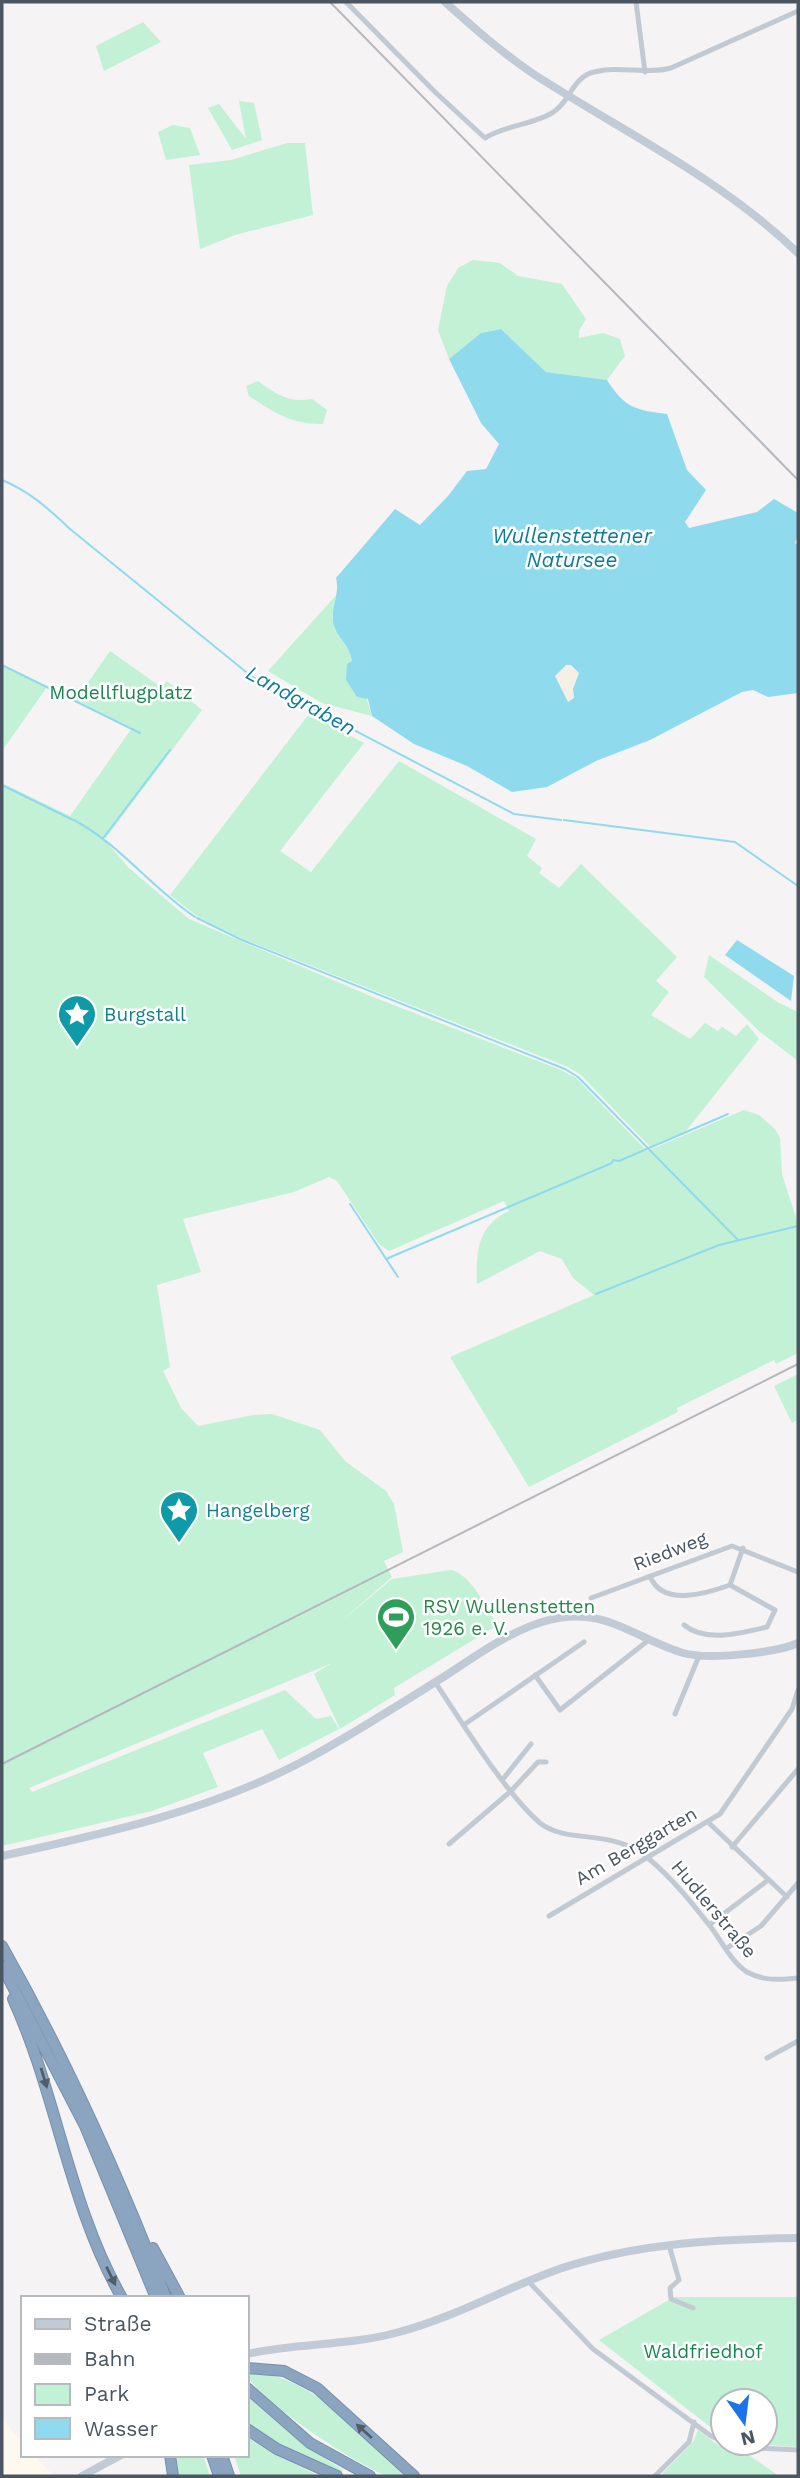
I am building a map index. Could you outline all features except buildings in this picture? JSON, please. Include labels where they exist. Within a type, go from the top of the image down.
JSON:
[{"type":"highway","points":[[2,1945],[65,2064],[130,2203],[179,2296]]},
{"type":"highway","points":[[2,1966],[85,2126],[155,2296]]},
{"type":"highway","points":[[2,1974],[38,2060],[86,2218],[121,2296]]},
{"type":"highway","points":[[130,2203],[165,2296]]},
{"type":"highway","points":[[248,2368],[284,2371],[317,2388],[414,2476]]},
{"type":"highway","points":[[248,2389],[302,2437],[370,2476]]},
{"type":"highway","points":[[248,2431],[277,2449],[337,2476]]},
{"type":"highway","points":[[170,2457],[173,2476]]},
{"type":"highway","points":[[213,2457],[219,2476]]},
{"type":"highway","points":[[223,2457],[229,2476]]},
{"type":"main road","points":[[445,2],[520,64],[702,175],[739,202],[798,253]]},
{"type":"main road","points":[[2,1856],[124,1828],[212,1802],[309,1758],[496,1643],[545,1621],[578,1617],[613,1622],[679,1652],[699,1656],[776,1649],[798,1643]]},
{"type":"main road","points":[[248,2354],[394,2334],[441,2319],[527,2281],[595,2258],[669,2245],[798,2238]]},
{"type":"main road","points":[[82,2476],[117,2457]]},
{"type":"street","points":[[346,2],[485,138],[513,125],[554,112],[580,79],[590,73],[645,72],[671,68],[798,11]]},
{"type":"street","points":[[636,2],[645,72]]},
{"type":"street","name":"Riedweg","points":[[591,1598],[723,1548],[743,1548]]},
{"type":"street","points":[[730,1585],[743,1548],[798,1572]]},
{"type":"street","points":[[650,1576],[655,1589],[660,1592],[691,1596],[730,1585],[773,1607],[775,1611],[767,1628],[715,1635],[693,1633],[684,1625]]},
{"type":"street","points":[[535,1675],[560,1710],[651,1638]]},
{"type":"street","points":[[464,1724],[584,1642]]},
{"type":"street","points":[[675,1714],[699,1656]]},
{"type":"street","name":"Hudlerstraße","points":[[435,1682],[511,1791],[540,1822],[551,1830],[619,1840],[649,1858],[709,1925],[743,1970],[766,1979],[798,1978]]},
{"type":"street","name":"Am Berggarten","points":[[550,1916],[709,1823],[731,1800],[759,1759],[792,1709],[798,1690]]},
{"type":"street","points":[[503,1779],[531,1744]]},
{"type":"street","points":[[449,1844],[511,1791],[538,1762],[546,1762]]},
{"type":"street","points":[[732,1847],[798,1769]]},
{"type":"street","points":[[709,1823],[787,1898]]},
{"type":"street","points":[[709,1925],[768,1880]]},
{"type":"street","points":[[727,1948],[761,1926],[798,1884]]},
{"type":"street","points":[[767,2058],[798,2041]]},
{"type":"street","points":[[669,2245],[679,2280],[670,2288],[671,2299],[692,2308]]},
{"type":"street","points":[[527,2281],[593,2349],[724,2444],[755,2449],[798,2450]]},
{"type":"street","points":[[655,2476],[689,2442],[694,2422]]},
{"type":"shaded area","points":[[2,2419],[21,2441],[21,2457],[35,2457],[54,2476],[2,2476]]},
{"type":"green space","points":[[143,22],[161,42],[104,71],[96,46]]},
{"type":"green space","points":[[239,101],[254,103],[262,140],[232,150],[208,108],[219,104],[246,139]]},
{"type":"green space","points":[[173,125],[190,128],[200,155],[166,160],[158,132]]},
{"type":"green space","points":[[287,143],[305,143],[313,215],[235,235],[200,249],[189,165],[231,160]]},
{"type":"green space","points":[[473,260],[500,263],[518,276],[562,284],[586,319],[579,331],[579,338],[603,333],[620,339],[625,356],[607,380],[546,372],[501,329],[481,333],[449,359],[438,330],[447,286],[458,268]]},
{"type":"green space","points":[[258,381],[284,397],[312,399],[327,410],[323,424],[292,420],[258,402],[249,396],[246,386]]},
{"type":"green space","points":[[339,592],[332,617],[335,630],[350,646],[372,716],[322,703],[268,671]]},
{"type":"green space","name":"Modellflugplatz","points":[[110,651],[161,687],[167,681],[202,710],[106,838],[103,838],[129,868],[189,919],[373,997],[561,1070],[576,1078],[647,1151],[744,1110],[759,1115],[775,1129],[780,1138],[782,1174],[798,1224],[798,1353],[776,1364],[774,1360],[677,1408],[678,1412],[529,1487],[450,1357],[594,1295],[573,1278],[562,1259],[540,1251],[477,1284],[477,1261],[481,1241],[490,1224],[509,1211],[504,1201],[389,1251],[379,1244],[337,1181],[329,1177],[294,1192],[183,1219],[201,1272],[157,1285],[170,1367],[163,1371],[181,1408],[198,1426],[272,1414],[320,1430],[345,1461],[386,1491],[394,1504],[403,1552],[384,1561],[392,1577],[339,1623],[392,1579],[451,1570],[472,1585],[498,1625],[394,1688],[395,1695],[340,1729],[314,1674],[332,1663],[29,1788],[32,1792],[285,1690],[316,1719],[331,1716],[339,1729],[279,1760],[262,1729],[203,1753],[218,1787],[152,1811],[2,1846],[2,783],[70,816],[132,728],[76,700]]},
{"type":"green space","points":[[2,665],[47,687],[2,751]]},
{"type":"green space","points":[[309,714],[364,743],[280,851],[311,872],[399,761],[536,839],[527,856],[542,868],[539,873],[559,888],[581,864],[677,957],[656,981],[669,992],[651,1015],[690,1039],[705,1023],[718,1031],[722,1027],[736,1036],[747,1024],[759,1039],[686,1131],[650,1147],[581,1075],[568,1067],[243,939],[198,917],[170,895]]},
{"type":"green space","points":[[709,955],[779,1003],[798,1012],[797,1060],[760,1032],[704,977]]},
{"type":"green space","points":[[798,1374],[798,1420],[792,1423],[774,1386]]},
{"type":"green space","name":"Waldfriedhof","points":[[674,2297],[798,2297],[798,2447],[779,2446],[779,2387],[709,2387],[709,2426],[599,2340]]},
{"type":"green space","points":[[248,2374],[270,2375],[292,2382],[314,2394],[354,2426],[407,2476],[385,2475],[372,2469],[309,2430],[254,2385]]},
{"type":"green space","points":[[248,2397],[298,2440],[343,2470],[341,2474],[295,2453],[250,2426]]},
{"type":"green space","points":[[698,2430],[709,2438],[709,2457],[752,2457],[779,2476],[660,2476],[693,2442]]},
{"type":"green space","points":[[248,2438],[318,2476],[241,2476],[235,2457],[248,2457]]},
{"type":"green space","points":[[177,2457],[204,2457],[210,2476],[178,2476]]},
{"type":"sand","points":[[566,665],[571,665],[579,673],[573,689],[574,698],[568,702],[555,676]]},
{"type":"water","name":"Wullenstettener Natursee","points":[[501,329],[546,372],[607,380],[619,397],[632,406],[667,414],[687,470],[706,490],[685,522],[689,528],[757,512],[774,499],[798,513],[795,543],[798,545],[798,693],[768,697],[753,690],[742,692],[650,740],[596,761],[547,787],[512,792],[467,766],[414,744],[372,716],[368,699],[357,697],[346,680],[347,664],[352,661],[333,622],[336,578],[395,509],[420,525],[467,471],[486,469],[499,444],[481,423],[449,359],[481,333]],"holes":[[[566,665],[571,665],[579,673],[573,689],[574,698],[568,702],[555,676]]]},
{"type":"water","points":[[737,940],[794,976],[791,1001],[725,955]]},
{"type":"waterway","name":"Landgraben","points":[[2,480],[38,501],[251,676],[514,814],[561,820]]},
{"type":"waterway","points":[[2,665],[140,733]]},
{"type":"waterway","points":[[104,837],[170,750]]},
{"type":"waterway","points":[[2,785],[73,820]]},
{"type":"waterway","points":[[74,820],[122,854],[195,917]]},
{"type":"waterway","name":"Landgraben","points":[[564,820],[735,842],[798,886]]},
{"type":"waterway","points":[[197,918],[242,940],[565,1069],[578,1077],[738,1240]]},
{"type":"waterway","points":[[386,1259],[612,1163],[613,1160],[619,1161],[728,1114]]},
{"type":"waterway","points":[[350,1204],[398,1277]]},
{"type":"waterway","points":[[596,1294],[719,1245],[798,1226]]},
{"type":"railway","points":[[330,2],[798,480]]},
{"type":"railway","points":[[2,1764],[798,1364]]},
{"type":"place","name":"Burgstall","points":[[77,1048]]},
{"type":"place","name":"Hangelberg","points":[[179,1544]]},
{"type":"place","name":"RSV Wullenstetten 1926 e. V.","points":[[396,1651]]}]
